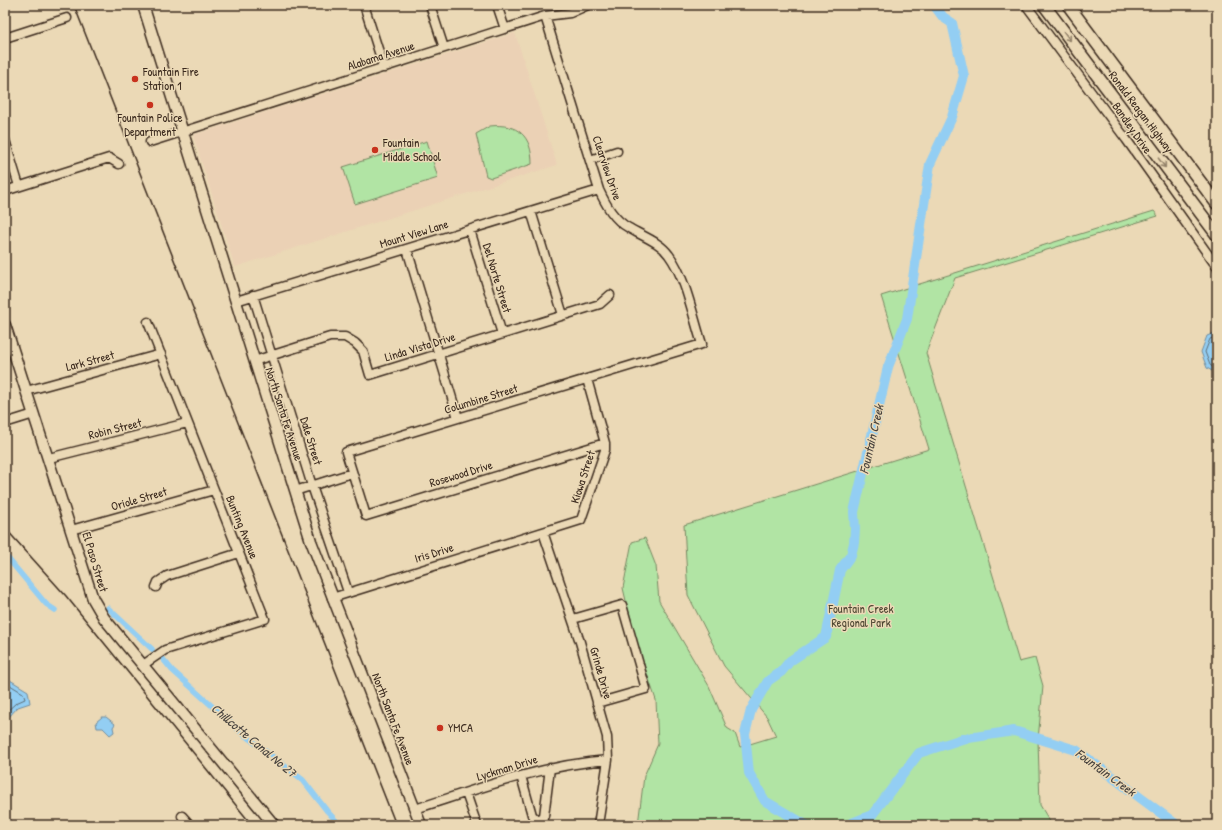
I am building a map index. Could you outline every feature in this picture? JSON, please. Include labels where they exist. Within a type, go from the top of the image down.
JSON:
[{"type":"highway","name":"Ronald Reagan Highway","points":[[1044,5],[1217,235]]},
{"type":"highway","name":"Ronald Reagan Highway","points":[[1068,5],[1217,204]]},
{"type":"main road","name":"North Santa Fe Avenue","points":[[143,5],[295,491],[332,598],[421,825]]},
{"type":"main road","name":"El Paso Street","points":[[5,325],[49,458],[92,599],[104,618],[144,664],[274,825]]},
{"type":"street","points":[[364,5],[384,68]]},
{"type":"street","points":[[430,5],[444,48]]},
{"type":"street","points":[[497,5],[505,29]]},
{"type":"street","name":"Alabama Avenue","points":[[150,142],[546,16],[570,13],[588,5]]},
{"type":"street","name":"Bandley Drive","points":[[1026,5],[1126,139],[1217,267]]},
{"type":"street","name":"Clearview Drive","points":[[546,16],[590,160],[608,210],[627,227],[650,239],[669,255],[681,278],[702,344]]},
{"type":"street","points":[[5,38],[66,18]]},
{"type":"street","points":[[5,140],[19,186]]},
{"type":"street","points":[[590,160],[617,151]]},
{"type":"street","points":[[5,191],[109,158],[119,164]]},
{"type":"street","name":"Mount View Lane","points":[[236,301],[600,190]]},
{"type":"street","points":[[532,211],[563,315]]},
{"type":"street","name":"Del Norte Street","points":[[470,230],[502,334]]},
{"type":"street","points":[[407,249],[458,418]]},
{"type":"street","name":"Dale Street","points":[[254,295],[312,486],[348,592]]},
{"type":"street","name":"Linda Vista Drive","points":[[254,361],[330,337],[345,337],[355,343],[363,351],[370,375],[600,304],[610,295]]},
{"type":"street","name":"Bunting Avenue","points":[[144,664],[165,650],[265,619],[148,322]]},
{"type":"street","name":"Columbine Street","points":[[352,473],[346,452],[702,344]]},
{"type":"street","name":"Lark Street","points":[[26,391],[161,354]]},
{"type":"street","name":"Kiowa Street","points":[[543,532],[582,520],[605,450],[605,443],[587,379]]},
{"type":"street","points":[[5,423],[34,414]]},
{"type":"street","name":"Robin Street","points":[[49,458],[187,423]]},
{"type":"street","name":"Rosewood Drive","points":[[352,473],[366,516],[605,443]]},
{"type":"street","points":[[295,491],[352,473]]},
{"type":"street","name":"Oriole Street","points":[[71,530],[214,490]]},
{"type":"street","name":"Iris Drive","points":[[332,598],[543,532]]},
{"type":"street","name":"Grinde Drive","points":[[543,532],[573,619],[608,737],[608,760],[598,825]]},
{"type":"street","points":[[156,586],[158,582],[167,576],[239,553]]},
{"type":"street","points":[[573,619],[622,605],[646,689],[598,703]]},
{"type":"street","name":"Lyckman Drive","points":[[415,809],[550,768],[576,762],[608,760]]},
{"type":"street","points":[[521,776],[532,815],[536,819],[540,819],[544,816],[550,768]]},
{"type":"street","points":[[466,793],[477,825]]},
{"type":"street","points":[[182,816],[190,825]]},
{"type":"shaded area","name":"Fountain Middle School","points":[[515,33],[557,165],[235,267],[193,135]]},
{"type":"green space","points":[[490,126],[508,127],[516,129],[522,133],[529,146],[532,164],[491,178],[486,176],[476,134]]},
{"type":"green space","points":[[427,141],[438,178],[355,204],[343,167]]},
{"type":"green space","name":"Fountain Creek Regional Park","points":[[1154,211],[1158,216],[955,278],[926,353],[1019,662],[1035,658],[1043,686],[1038,740],[1040,805],[1052,825],[638,825],[644,776],[658,744],[656,700],[635,639],[623,588],[632,542],[645,538],[656,566],[659,601],[709,686],[727,728],[735,733],[740,747],[776,736],[767,717],[724,666],[688,595],[684,525],[929,449],[881,296]]},
{"type":"water","points":[[1217,332],[1217,374],[1207,368],[1201,352],[1207,336]]},
{"type":"water","points":[[5,677],[28,691],[30,703],[18,707],[7,719],[5,714]]},
{"type":"water","points":[[102,717],[106,717],[115,724],[113,727],[114,732],[110,735],[103,728],[97,728],[96,722]]},
{"type":"waterway","name":"Fountain Creek","points":[[806,825],[765,801],[749,773],[745,734],[751,710],[768,681],[781,672],[790,661],[826,637],[840,570],[851,555],[855,529],[854,512],[888,367],[907,319],[930,164],[952,117],[964,76],[952,23],[943,17],[934,5]]},
{"type":"waterway","name":"Chillcotte Canal No 27","points":[[5,555],[46,604],[55,610]]},
{"type":"waterway","name":"Chillcotte Canal No 27","points":[[108,608],[152,649]]},
{"type":"waterway","name":"Chillcotte Canal No 27","points":[[163,659],[172,670],[242,733],[303,780],[340,825]]},
{"type":"waterway","name":"Fountain Creek","points":[[847,825],[872,815],[919,753],[962,739],[1014,731],[1076,750],[1177,825]]},
{"type":"railway","points":[[74,5],[396,825]]},
{"type":"railway","points":[[5,528],[66,596],[252,825]]},
{"type":"place","name":"Fountain Fire Station 1","points":[[135,79]]},
{"type":"place","name":"Fountain Police Department","points":[[150,105]]},
{"type":"place","name":"Fountain Middle School","points":[[375,150]]},
{"type":"place","name":"YMCA","points":[[440,728]]}]
